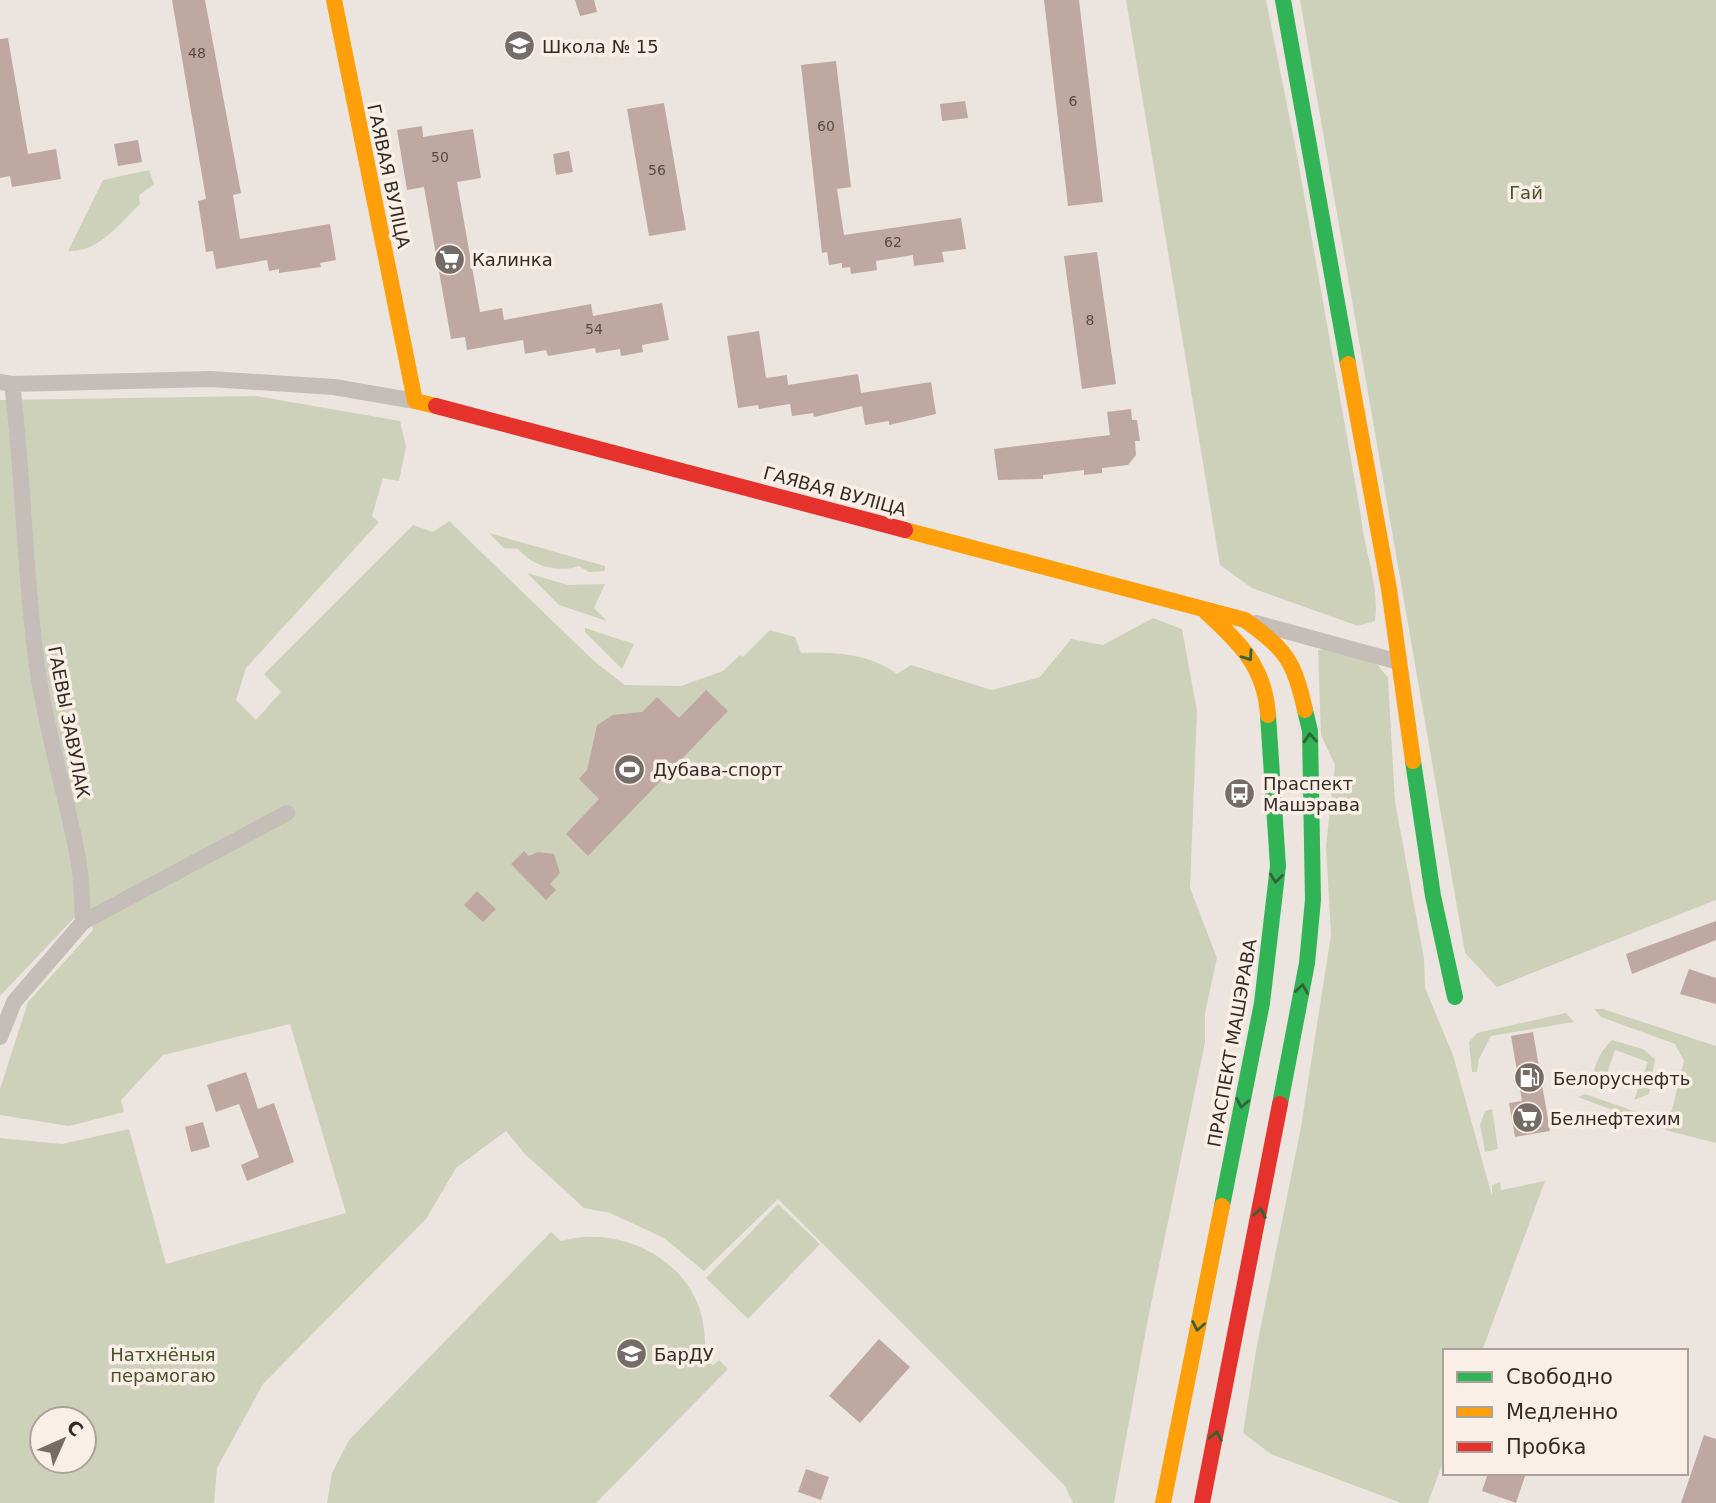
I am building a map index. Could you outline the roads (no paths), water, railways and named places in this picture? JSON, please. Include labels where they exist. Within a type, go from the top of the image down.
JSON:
[{"type":"main road","name":"ГАЯВАЯ ВУЛІЦА","points":[[334,0],[415,401],[1244,620]]},
{"type":"main road","points":[[1283,0],[1314,194],[1389,591],[1439,937],[1455,997]]},
{"type":"main road","name":"ПРАСПЕКТ МАШЭРАВА","points":[[1163,1503],[1262,1003],[1278,866],[1267,692],[1251,658],[1233,636],[1201,608]]},
{"type":"main road","points":[[1202,1503],[1297,1024],[1313,900],[1310,731],[1296,669],[1270,638],[1244,620]]},
{"type":"street","name":"ГАЯВАЯ ВУЛІЦА","points":[[6,383],[211,379],[334,387],[415,401]]},
{"type":"street","name":"ГАЕВЫ ЗАВУЛАК","points":[[6,383],[21,453],[23,520],[37,666],[46,721],[79,860],[83,922]]},
{"type":"street","points":[[1244,620],[1399,662]]},
{"type":"street","points":[[0,1037],[13,1002],[83,922],[287,813]]},
{"type":"place","name":"Школа № 15","points":[[519,46]]},
{"type":"place","name":"Калинка","points":[[449,259]]},
{"type":"place","name":"Дубава-спорт","points":[[630,769]]},
{"type":"place","name":"Праспект Машэрава","points":[[1240,793]]},
{"type":"place","name":"Белоруснефть","points":[[1530,1078]]},
{"type":"place","name":"Белнефтехим","points":[[1527,1118]]},
{"type":"place","name":"БарДУ","points":[[631,1354]]},
{"type":"park label","name":"Гай","points":[[1526,192]]},
{"type":"park label","name":"Натхнёныя перамогаю","points":[[163,1364]]}]
